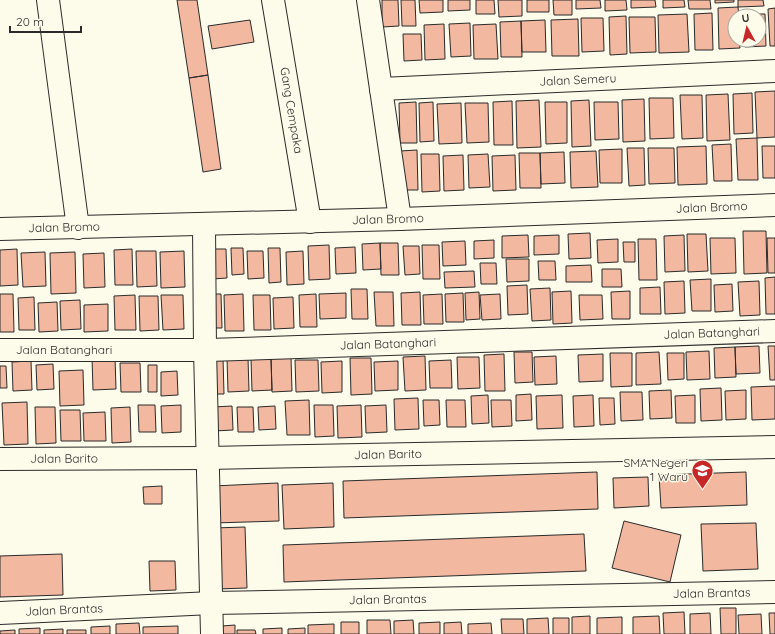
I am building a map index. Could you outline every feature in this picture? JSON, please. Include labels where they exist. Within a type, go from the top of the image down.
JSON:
[{"type":"street","points":[[48,0],[78,228]]},
{"type":"street","name":"Gang Cempaka","points":[[273,0],[310,222]]},
{"type":"street","points":[[368,0],[400,220]]},
{"type":"street","name":"Jalan Semeru","points":[[381,89],[775,71]]},
{"type":"street","name":"Jalan Bromo","points":[[0,229],[400,220],[775,205]]},
{"type":"street","points":[[204,225],[205,350],[212,634]]},
{"type":"street","name":"Jalan Batanghari","points":[[0,350],[205,350],[775,331]]},
{"type":"street","name":"Jalan Barito","points":[[0,459],[208,458],[775,447]]},
{"type":"street","name":"Jalan Brantas","points":[[0,613],[212,603],[775,592]]},
{"type":"building","points":[[177,0],[197,0],[208,75],[189,78]]},
{"type":"building","points":[[382,0],[398,0],[399,26],[382,27]]},
{"type":"building","points":[[401,0],[415,0],[416,26],[402,26]]},
{"type":"building","points":[[419,0],[443,0],[443,12],[420,13]]},
{"type":"building","points":[[448,0],[470,0],[470,10],[448,11]]},
{"type":"building","points":[[476,0],[494,0],[495,14],[476,14]]},
{"type":"building","points":[[498,0],[522,0],[522,16],[499,17]]},
{"type":"building","points":[[527,0],[549,0],[549,12],[527,12]]},
{"type":"building","points":[[553,0],[572,0],[572,15],[554,15]]},
{"type":"building","points":[[576,0],[600,0],[601,8],[576,9]]},
{"type":"building","points":[[605,0],[626,0],[627,10],[605,11]]},
{"type":"building","points":[[631,0],[655,0],[656,7],[631,8]]},
{"type":"building","points":[[663,0],[684,0],[685,7],[663,8]]},
{"type":"building","points":[[688,0],[710,0],[711,9],[689,9]]},
{"type":"building","points":[[715,0],[734,0],[734,2],[715,3]]},
{"type":"building","points":[[738,0],[763,0],[764,6],[738,7]]},
{"type":"building","points":[[738,7],[727,8],[727,48],[740,48],[719,49],[718,8]]},
{"type":"building","points":[[775,8],[775,46],[770,46],[768,9]]},
{"type":"building","points":[[712,13],[713,50],[695,50],[694,14]]},
{"type":"building","points":[[687,14],[689,52],[659,53],[658,15]]},
{"type":"building","points":[[626,16],[627,54],[610,55],[609,17]]},
{"type":"building","points":[[629,17],[655,17],[656,52],[630,53]]},
{"type":"building","points":[[581,18],[603,18],[604,51],[582,52]]},
{"type":"building","points":[[578,19],[579,56],[552,56],[551,20]]},
{"type":"building","points":[[250,20],[254,42],[212,49],[208,26]]},
{"type":"building","points":[[545,20],[546,52],[522,52],[521,21]]},
{"type":"building","points":[[521,21],[522,57],[501,57],[500,22]]},
{"type":"building","points":[[470,23],[471,56],[451,57],[449,24]]},
{"type":"building","points":[[444,24],[445,59],[425,60],[424,25]]},
{"type":"building","points":[[496,24],[498,59],[474,59],[473,25]]},
{"type":"building","points":[[403,34],[421,34],[422,60],[404,61]]},
{"type":"building","points":[[208,75],[221,169],[203,172],[189,78]]},
{"type":"building","points":[[775,91],[775,137],[757,138],[755,92]]},
{"type":"building","points":[[752,93],[753,133],[734,134],[733,94]]},
{"type":"building","points":[[728,94],[730,140],[707,141],[706,95]]},
{"type":"building","points":[[680,95],[702,95],[703,138],[682,139]]},
{"type":"building","points":[[649,98],[673,98],[674,138],[650,139]]},
{"type":"building","points":[[644,99],[645,141],[623,142],[622,100]]},
{"type":"building","points":[[539,100],[541,147],[517,148],[516,101]]},
{"type":"building","points":[[589,100],[591,146],[572,147],[571,101]]},
{"type":"building","points":[[512,101],[513,145],[494,145],[493,102]]},
{"type":"building","points":[[416,102],[417,143],[400,143],[399,103]]},
{"type":"building","points":[[433,102],[434,141],[420,142],[419,103]]},
{"type":"building","points":[[545,102],[567,102],[567,143],[546,144]]},
{"type":"building","points":[[594,102],[618,102],[619,139],[595,140]]},
{"type":"building","points":[[461,103],[462,143],[439,144],[437,104]]},
{"type":"building","points":[[465,103],[488,103],[489,142],[467,143]]},
{"type":"building","points":[[757,138],[758,180],[738,180],[736,139]]},
{"type":"building","points":[[731,144],[732,181],[714,181],[712,145]]},
{"type":"building","points":[[706,146],[707,184],[678,185],[677,147]]},
{"type":"building","points":[[762,146],[775,146],[775,178],[763,178]]},
{"type":"building","points":[[627,148],[644,148],[645,185],[629,186]]},
{"type":"building","points":[[648,148],[674,148],[675,183],[649,184]]},
{"type":"building","points":[[622,149],[622,183],[600,183],[599,150]]},
{"type":"building","points":[[417,150],[418,190],[401,190],[400,151]]},
{"type":"building","points":[[596,151],[598,187],[571,188],[570,152]]},
{"type":"building","points":[[564,152],[565,183],[541,184],[540,153]]},
{"type":"building","points":[[519,153],[540,153],[541,188],[520,188]]},
{"type":"building","points":[[421,154],[439,154],[440,191],[422,192]]},
{"type":"building","points":[[488,154],[490,187],[469,188],[468,155]]},
{"type":"building","points":[[463,155],[464,190],[444,191],[443,156]]},
{"type":"building","points":[[515,155],[516,190],[493,191],[492,156]]},
{"type":"building","points":[[743,231],[766,231],[767,273],[744,274]]},
{"type":"building","points":[[590,233],[591,258],[569,259],[568,234]]},
{"type":"building","points":[[687,234],[706,234],[708,271],[688,272]]},
{"type":"building","points":[[528,235],[529,257],[502,258],[502,236]]},
{"type":"building","points":[[559,235],[559,254],[534,255],[534,236]]},
{"type":"building","points":[[684,235],[685,271],[665,272],[664,236]]},
{"type":"building","points":[[710,238],[735,238],[736,273],[711,274]]},
{"type":"building","points":[[767,238],[775,238],[775,273],[768,273]]},
{"type":"building","points":[[618,239],[618,262],[598,263],[597,240]]},
{"type":"building","points":[[638,239],[656,239],[657,280],[639,280]]},
{"type":"building","points":[[494,240],[494,258],[474,259],[474,241]]},
{"type":"building","points":[[465,241],[466,265],[443,266],[442,242]]},
{"type":"building","points":[[623,242],[635,242],[635,262],[624,262]]},
{"type":"building","points":[[380,243],[398,243],[399,275],[381,275]]},
{"type":"building","points":[[380,243],[381,269],[363,270],[362,244]]},
{"type":"building","points":[[329,245],[330,279],[309,280],[308,246]]},
{"type":"building","points":[[422,245],[439,245],[440,279],[423,279]]},
{"type":"building","points":[[403,246],[419,246],[420,274],[405,275]]},
{"type":"building","points":[[355,247],[356,273],[336,274],[335,248]]},
{"type":"building","points":[[231,248],[243,248],[244,274],[232,275]]},
{"type":"building","points":[[268,248],[280,248],[281,282],[269,283]]},
{"type":"building","points":[[17,249],[18,285],[0,286],[0,250]]},
{"type":"building","points":[[132,249],[133,285],[115,285],[114,250]]},
{"type":"building","points":[[211,249],[226,249],[227,278],[212,279]]},
{"type":"building","points":[[136,251],[156,251],[157,286],[137,287]]},
{"type":"building","points":[[184,251],[185,287],[161,288],[160,252]]},
{"type":"building","points":[[247,251],[263,251],[264,278],[248,279]]},
{"type":"building","points":[[303,251],[304,284],[287,285],[286,252]]},
{"type":"building","points":[[45,252],[46,286],[23,287],[21,253]]},
{"type":"building","points":[[75,252],[76,293],[51,294],[50,253]]},
{"type":"building","points":[[104,253],[105,287],[84,288],[83,254]]},
{"type":"building","points":[[506,259],[529,259],[529,281],[507,282]]},
{"type":"building","points":[[538,261],[555,261],[556,280],[539,280]]},
{"type":"building","points":[[480,263],[496,263],[497,284],[481,284]]},
{"type":"building","points":[[591,265],[592,282],[566,282],[566,266]]},
{"type":"building","points":[[602,269],[621,269],[622,287],[602,287]]},
{"type":"building","points":[[474,271],[475,287],[445,288],[444,272]]},
{"type":"building","points":[[775,277],[775,314],[766,314],[765,278]]},
{"type":"building","points":[[711,279],[711,311],[692,311],[690,280]]},
{"type":"building","points":[[684,281],[685,313],[665,314],[664,282]]},
{"type":"building","points":[[759,281],[760,315],[740,316],[738,282]]},
{"type":"building","points":[[732,284],[733,311],[715,312],[714,285]]},
{"type":"building","points":[[527,285],[528,314],[508,315],[507,286]]},
{"type":"building","points":[[660,287],[661,314],[640,314],[640,288]]},
{"type":"building","points":[[550,288],[551,320],[532,321],[530,289]]},
{"type":"building","points":[[351,289],[367,289],[368,319],[352,319]]},
{"type":"building","points":[[571,291],[572,323],[553,324],[552,292]]},
{"type":"building","points":[[630,291],[630,319],[612,319],[611,292]]},
{"type":"building","points":[[374,292],[393,292],[394,326],[376,326]]},
{"type":"building","points":[[420,292],[421,325],[402,325],[401,293]]},
{"type":"building","points":[[479,292],[480,319],[466,320],[465,293]]},
{"type":"building","points":[[346,293],[346,318],[320,319],[319,294]]},
{"type":"building","points":[[463,293],[464,322],[446,322],[445,294]]},
{"type":"building","points":[[0,294],[13,294],[14,332],[0,332]]},
{"type":"building","points":[[208,294],[221,294],[222,328],[209,328]]},
{"type":"building","points":[[243,294],[244,331],[225,331],[224,295]]},
{"type":"building","points":[[316,294],[317,327],[300,327],[299,295]]},
{"type":"building","points":[[442,294],[443,324],[424,324],[423,295]]},
{"type":"building","points":[[500,294],[501,319],[482,320],[480,295]]},
{"type":"building","points":[[135,295],[136,330],[115,330],[114,296]]},
{"type":"building","points":[[161,295],[183,295],[184,329],[163,330]]},
{"type":"building","points":[[253,295],[270,295],[271,330],[254,330]]},
{"type":"building","points":[[579,295],[602,295],[603,319],[580,320]]},
{"type":"building","points":[[139,296],[158,296],[159,330],[140,331]]},
{"type":"building","points":[[34,297],[35,330],[19,330],[18,298]]},
{"type":"building","points":[[293,297],[294,328],[274,329],[273,298]]},
{"type":"building","points":[[80,300],[81,329],[61,330],[60,301]]},
{"type":"building","points":[[57,302],[58,331],[39,332],[38,303]]},
{"type":"building","points":[[108,304],[108,331],[84,332],[84,305]]},
{"type":"building","points":[[759,346],[760,373],[736,374],[735,347]]},
{"type":"building","points":[[768,346],[775,346],[775,380],[770,380]]},
{"type":"building","points":[[735,347],[736,377],[715,378],[714,348]]},
{"type":"building","points":[[709,351],[710,379],[687,380],[686,352]]},
{"type":"building","points":[[514,352],[532,352],[533,382],[515,383]]},
{"type":"building","points":[[659,352],[661,384],[636,385],[636,353]]},
{"type":"building","points":[[610,353],[632,353],[632,386],[611,387]]},
{"type":"building","points":[[667,353],[684,353],[684,379],[668,380]]},
{"type":"building","points":[[504,354],[505,391],[485,391],[484,355]]},
{"type":"building","points":[[603,354],[603,381],[579,382],[578,355]]},
{"type":"building","points":[[425,356],[426,390],[405,391],[403,357]]},
{"type":"building","points":[[556,356],[557,384],[535,385],[534,357]]},
{"type":"building","points":[[115,357],[116,389],[93,390],[92,358]]},
{"type":"building","points":[[291,357],[292,391],[272,392],[271,358]]},
{"type":"building","points":[[457,357],[479,357],[480,388],[458,389]]},
{"type":"building","points":[[211,358],[223,358],[224,394],[212,394]]},
{"type":"building","points":[[227,358],[248,358],[249,391],[228,392]]},
{"type":"building","points":[[271,358],[272,390],[252,391],[251,359]]},
{"type":"building","points":[[350,358],[371,358],[372,394],[351,395]]},
{"type":"building","points":[[295,360],[318,360],[319,391],[296,392]]},
{"type":"building","points":[[451,360],[452,388],[430,388],[429,361]]},
{"type":"building","points":[[31,361],[32,390],[13,391],[12,362]]},
{"type":"building","points":[[342,361],[342,392],[322,393],[321,362]]},
{"type":"building","points":[[398,361],[398,390],[375,391],[374,362]]},
{"type":"building","points":[[120,363],[140,363],[141,392],[121,392]]},
{"type":"building","points":[[53,364],[54,389],[37,390],[36,365]]},
{"type":"building","points":[[148,365],[157,365],[157,392],[148,392]]},
{"type":"building","points":[[0,366],[6,366],[7,388],[0,388]]},
{"type":"building","points":[[83,370],[84,405],[60,406],[59,371]]},
{"type":"building","points":[[177,371],[178,395],[161,396],[161,372]]},
{"type":"building","points":[[775,386],[775,419],[752,420],[751,387]]},
{"type":"building","points":[[721,388],[722,420],[701,421],[700,389]]},
{"type":"building","points":[[671,390],[672,418],[650,419],[649,391]]},
{"type":"building","points":[[746,390],[746,419],[726,420],[725,391]]},
{"type":"building","points":[[620,392],[642,392],[643,420],[621,421]]},
{"type":"building","points":[[531,394],[532,420],[516,421],[516,395]]},
{"type":"building","points":[[488,395],[489,423],[472,424],[471,396]]},
{"type":"building","points":[[562,395],[563,428],[537,429],[536,396]]},
{"type":"building","points":[[593,395],[594,426],[574,427],[573,396]]},
{"type":"building","points":[[695,395],[695,423],[676,423],[675,396]]},
{"type":"building","points":[[418,398],[419,429],[395,430],[394,399]]},
{"type":"building","points":[[599,398],[614,398],[615,424],[600,425]]},
{"type":"building","points":[[309,400],[310,435],[287,435],[285,401]]},
{"type":"building","points":[[423,400],[439,400],[440,425],[424,426]]},
{"type":"building","points":[[446,400],[465,400],[466,427],[447,427]]},
{"type":"building","points":[[491,400],[511,400],[512,426],[492,427]]},
{"type":"building","points":[[27,402],[28,444],[4,445],[2,403]]},
{"type":"building","points":[[138,405],[155,405],[156,432],[139,432]]},
{"type":"building","points":[[181,405],[181,432],[162,433],[161,406]]},
{"type":"building","points":[[314,405],[333,405],[334,436],[315,437]]},
{"type":"building","points":[[361,405],[362,437],[338,438],[337,406]]},
{"type":"building","points":[[386,405],[387,432],[366,433],[365,406]]},
{"type":"building","points":[[232,406],[233,430],[214,431],[213,407]]},
{"type":"building","points":[[275,406],[276,429],[259,430],[258,407]]},
{"type":"building","points":[[35,407],[55,407],[56,443],[36,444]]},
{"type":"building","points":[[130,407],[131,442],[112,443],[111,408]]},
{"type":"building","points":[[237,407],[253,407],[254,432],[238,432]]},
{"type":"building","points":[[60,410],[80,410],[81,441],[61,441]]},
{"type":"building","points":[[105,412],[106,441],[84,441],[83,413]]},
{"type":"building","points":[[597,472],[598,509],[344,518],[343,481]]},
{"type":"building","name":"SMA Negeri 1 Waru","points":[[746,472],[747,505],[661,508],[659,475]]},
{"type":"building","points":[[648,477],[649,506],[614,508],[613,478]]},
{"type":"building","points":[[278,483],[279,521],[214,523],[213,486]]},
{"type":"building","points":[[333,483],[334,527],[284,529],[282,485]]},
{"type":"building","points":[[162,486],[162,504],[144,504],[143,487]]},
{"type":"building","points":[[624,521],[681,535],[670,582],[612,568]]},
{"type":"building","points":[[756,523],[758,569],[703,571],[701,524]]},
{"type":"building","points":[[245,527],[247,588],[216,589],[213,528]]},
{"type":"building","points":[[584,534],[586,571],[284,582],[283,545]]},
{"type":"building","points":[[62,554],[63,595],[0,597],[0,556]]},
{"type":"building","points":[[149,561],[175,561],[176,590],[150,591]]},
{"type":"building","points":[[720,608],[736,608],[736,634],[721,634]]},
{"type":"building","points":[[684,612],[685,634],[664,634],[663,613]]},
{"type":"building","points":[[710,613],[711,634],[690,634],[690,614]]},
{"type":"building","points":[[769,613],[775,613],[775,634],[770,634]]},
{"type":"building","points":[[761,614],[762,634],[739,634],[738,615]]},
{"type":"building","points":[[590,616],[590,634],[572,634],[572,617]]},
{"type":"building","points":[[659,616],[660,634],[633,634],[633,617]]},
{"type":"building","points":[[622,617],[622,634],[597,634],[597,618]]},
{"type":"building","points":[[548,618],[549,634],[527,634],[527,619]]},
{"type":"building","points":[[553,618],[569,618],[569,634],[553,634]]},
{"type":"building","points":[[501,619],[523,619],[524,634],[502,634]]},
{"type":"building","points":[[367,620],[390,620],[391,634],[367,634]]},
{"type":"building","points":[[413,620],[414,634],[394,634],[394,621]]},
{"type":"building","points":[[341,622],[359,622],[359,634],[341,634]]},
{"type":"building","points":[[440,622],[440,634],[419,634],[419,623]]},
{"type":"building","points":[[461,622],[462,634],[444,634],[444,623]]},
{"type":"building","points":[[139,623],[140,634],[116,634],[116,624]]},
{"type":"building","points":[[491,623],[492,634],[468,634],[468,624]]},
{"type":"building","points":[[334,624],[334,634],[308,634],[308,625]]},
{"type":"building","points":[[235,625],[235,634],[222,634],[222,626]]},
{"type":"building","points":[[110,626],[110,634],[91,634],[91,627]]},
{"type":"building","points":[[178,626],[178,634],[143,634],[143,627]]},
{"type":"building","points":[[40,628],[40,634],[19,634],[19,629]]},
{"type":"building","points":[[282,628],[282,634],[263,634],[263,629]]},
{"type":"building","points":[[305,628],[305,634],[288,634],[288,629]]},
{"type":"building","points":[[63,629],[63,634],[44,634],[44,630]]},
{"type":"building","points":[[15,630],[15,634],[0,634],[0,631]]},
{"type":"building","points":[[67,630],[86,630],[86,634],[67,634]]},
{"type":"building","points":[[237,630],[255,630],[256,634],[237,634]]},
{"type":"place","name":"SMA Negeri 1 Waru","points":[[703,490]]}]
